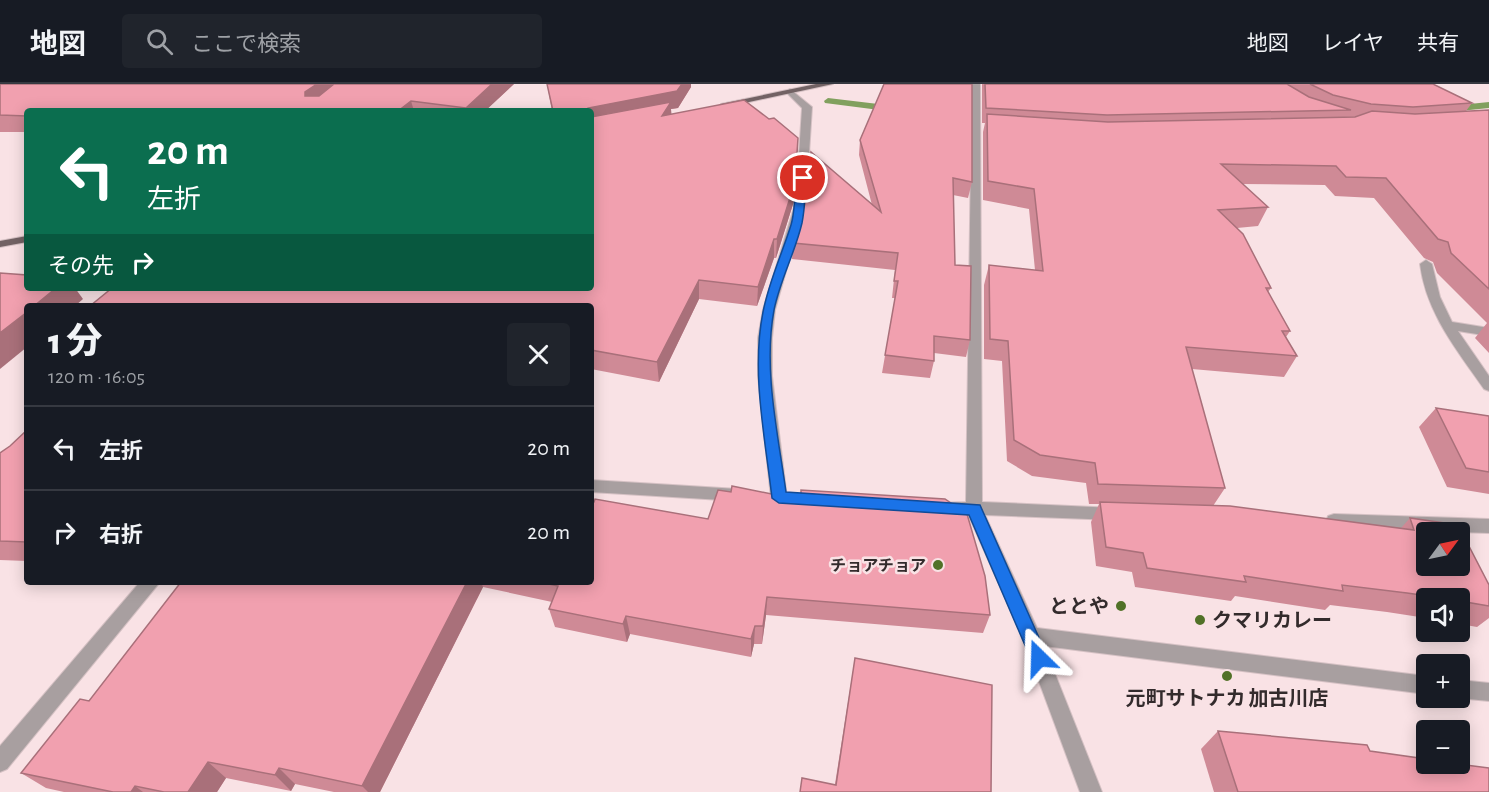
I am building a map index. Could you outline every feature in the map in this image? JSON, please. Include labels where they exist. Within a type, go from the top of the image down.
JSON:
[{"type":"main road","points":[[716,106],[829,84]]},
{"type":"main road","points":[[0,244],[24,240]]},
{"type":"street","points":[[976,84],[981,128],[974,509],[1030,636],[1091,792]]},
{"type":"street","points":[[594,486],[773,497],[765,376],[765,338],[769,310],[801,201],[807,107],[790,92]]},
{"type":"street","points":[[1426,264],[1427,284],[1449,326],[1489,386]]},
{"type":"street","points":[[1449,326],[1489,332]]},
{"type":"street","points":[[928,507],[1129,514]]},
{"type":"street","points":[[1317,520],[1489,526]]},
{"type":"street","points":[[0,762],[148,585]]},
{"type":"street","points":[[1030,636],[1416,684]]},
{"type":"street","points":[[1470,690],[1489,692]]},
{"type":"building","points":[[0,84],[317,84],[305,92],[305,96],[319,96],[334,84],[492,84],[466,108],[411,101],[402,108],[24,108],[24,116],[0,115]]},
{"type":"building","points":[[547,84],[682,84],[677,91],[588,108],[552,108]]},
{"type":"building","points":[[884,84],[972,84],[972,182],[953,178],[955,265],[971,266],[970,340],[934,336],[934,361],[885,355],[898,281],[894,281],[898,253],[793,243],[809,186],[811,152],[881,212],[860,140]]},
{"type":"building","points":[[985,84],[1287,84],[1309,97],[1351,110],[1107,115],[986,108]]},
{"type":"building","points":[[1310,84],[1433,84],[1472,103],[1413,107],[1371,104],[1333,95]]},
{"type":"building","points":[[744,100],[769,119],[774,118],[798,138],[795,182],[777,239],[774,239],[758,287],[699,280],[657,362],[594,351],[594,303],[94,303],[108,291],[594,291],[594,116],[671,102],[662,116]]},
{"type":"building","points":[[1489,110],[1489,289],[1451,253],[1448,242],[1438,239],[1386,178],[1346,177],[1336,166],[1221,164],[1268,207],[1218,210],[1243,234],[1271,288],[1266,288],[1290,331],[1282,331],[1297,356],[1186,347],[1225,488],[1098,484],[1095,463],[1040,455],[1014,440],[1008,341],[990,339],[989,265],[1043,271],[1034,189],[988,181],[987,114],[1108,122],[1355,117],[1372,111],[1415,114]]},
{"type":"building","points":[[0,273],[24,275],[24,291],[52,291],[38,303],[24,303],[24,314],[0,333]]},
{"type":"building","points":[[1436,408],[1489,416],[1489,472],[1466,468]]},
{"type":"building","points":[[24,433],[24,542],[0,541],[0,453]]},
{"type":"building","points":[[732,486],[801,500],[801,490],[945,499],[967,514],[985,576],[990,615],[767,597],[763,626],[755,626],[751,639],[626,616],[623,624],[549,609],[558,586],[554,585],[594,585],[595,499],[708,519],[718,490],[731,492]]},
{"type":"building","points":[[1100,502],[1230,506],[1414,530],[1410,518],[1437,522],[1416,522],[1416,576],[1470,576],[1470,548],[1489,585],[1489,606],[1470,603],[1470,588],[1416,588],[1416,595],[1342,585],[1343,591],[1244,576],[1246,582],[1147,568],[1143,553],[1106,547]]},
{"type":"building","points":[[179,585],[465,585],[362,786],[279,768],[275,775],[208,762],[188,792],[164,792],[135,786],[131,792],[113,792],[21,773],[80,699],[89,701]]},
{"type":"building","points":[[855,658],[992,685],[991,792],[800,792],[802,778],[836,785]]},
{"type":"building","points":[[1218,731],[1367,745],[1370,751],[1416,758],[1416,774],[1470,774],[1470,766],[1489,768],[1489,792],[1238,792]]},
{"type":"waterway","points":[[828,101],[895,109]]},
{"type":"waterway","points":[[1450,109],[1489,105]]},
{"type":"place","name":"チョアチョア","points":[[938,565]]},
{"type":"place","name":"ととや","points":[[1121,606]]},
{"type":"place","name":"クマリカレー","points":[[1200,620]]},
{"type":"place","name":"元町サトナカ 加古川店","points":[[1227,676]]},
{"type":"route","points":[[803,178],[796,223],[781,264],[769,310],[765,338],[765,376],[779,498],[974,509],[1039,658]]}]
